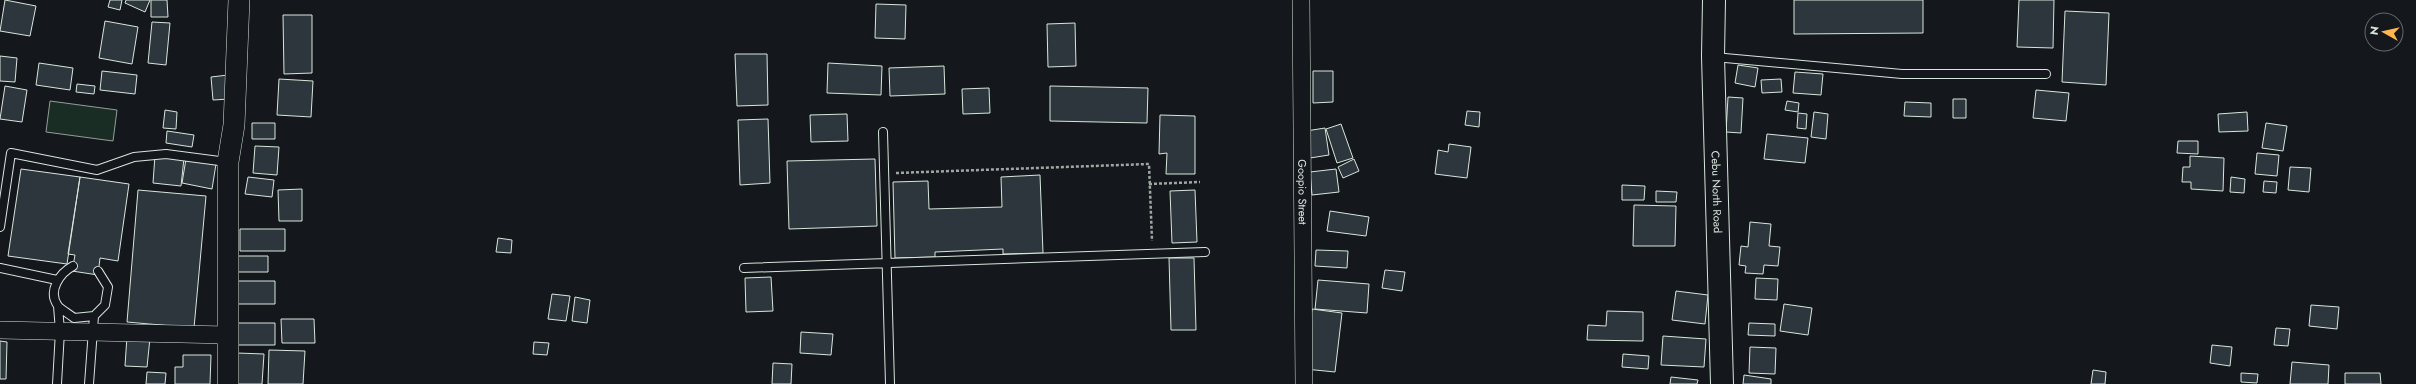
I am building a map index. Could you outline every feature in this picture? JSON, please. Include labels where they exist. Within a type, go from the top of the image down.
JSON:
[{"type":"highway","name":"Cebu North Road","points":[[1714,0],[1713,56],[1722,384]]},
{"type":"street","points":[[228,384],[228,162],[234,125],[239,0]]},
{"type":"street","name":"Goopio Street","points":[[1301,0],[1304,384]]},
{"type":"street","points":[[0,330],[60,331],[93,324],[227,335]]},
{"type":"lane","points":[[1713,56],[1902,74],[2046,74]]},
{"type":"lane","points":[[883,132],[890,384]]},
{"type":"lane","points":[[0,227],[11,153],[97,170],[134,157],[166,154],[228,162]]},
{"type":"lane","points":[[744,268],[1205,252]]},
{"type":"lane","points":[[57,384],[60,331],[58,306],[54,293],[57,280],[63,272],[73,266]]},
{"type":"lane","points":[[0,268],[57,280]]},
{"type":"lane","points":[[89,384],[93,324],[105,305],[108,287],[98,271]]},
{"type":"lane","points":[[58,306],[74,318],[93,324]]},
{"type":"path","points":[[884,173],[1149,164],[1152,254]]},
{"type":"path","points":[[1150,184],[1200,182]]},
{"type":"green space","points":[[50,101],[117,110],[113,141],[46,132]]},
{"type":"building","points":[[5,0],[36,6],[30,36],[0,31]]},
{"type":"building","points":[[110,0],[122,0],[120,10],[108,7]]},
{"type":"building","points":[[126,0],[150,0],[145,12],[125,3]]},
{"type":"building","points":[[151,0],[167,0],[168,17],[151,17]]},
{"type":"building","points":[[1794,0],[1923,0],[1923,33],[1794,34]]},
{"type":"building","points":[[2019,0],[2054,0],[2053,48],[2017,47]]},
{"type":"building","points":[[876,4],[906,5],[905,39],[875,38]]},
{"type":"building","points":[[2065,11],[2109,13],[2106,85],[2062,82]]},
{"type":"building","points":[[283,15],[312,15],[312,73],[284,74]]},
{"type":"building","points":[[105,21],[138,27],[132,64],[99,58]]},
{"type":"building","points":[[152,22],[170,23],[166,65],[148,63]]},
{"type":"building","points":[[1075,23],[1076,66],[1048,67],[1047,24]]},
{"type":"building","points":[[735,54],[767,54],[768,105],[737,106]]},
{"type":"building","points":[[0,56],[17,58],[15,82],[0,81]]},
{"type":"building","points":[[39,63],[73,68],[70,90],[36,85]]},
{"type":"building","points":[[828,63],[882,66],[881,95],[827,93]]},
{"type":"building","points":[[1738,65],[1758,68],[1755,87],[1735,83]]},
{"type":"building","points":[[944,66],[945,94],[890,96],[889,68]]},
{"type":"building","points":[[102,71],[137,75],[135,94],[100,90]]},
{"type":"building","points":[[1313,71],[1333,71],[1333,102],[1313,103]]},
{"type":"building","points":[[1795,72],[1823,74],[1821,95],[1793,93]]},
{"type":"building","points":[[228,75],[230,99],[213,100],[211,77]]},
{"type":"building","points":[[279,79],[313,81],[311,117],[277,115]]},
{"type":"building","points":[[1781,79],[1782,92],[1762,93],[1761,80]]},
{"type":"building","points":[[77,84],[95,86],[94,94],[76,92]]},
{"type":"building","points":[[5,86],[27,90],[22,122],[0,119]]},
{"type":"building","points":[[1050,86],[1148,88],[1147,123],[1050,121]]},
{"type":"building","points":[[989,88],[990,113],[963,114],[962,89]]},
{"type":"building","points":[[2036,90],[2069,93],[2066,121],[2033,118]]},
{"type":"building","points":[[1728,97],[1743,98],[1741,133],[1726,132]]},
{"type":"building","points":[[1953,99],[1966,99],[1966,118],[1953,118]]},
{"type":"building","points":[[1787,101],[1799,103],[1798,112],[1785,110]]},
{"type":"building","points":[[1905,102],[1931,103],[1931,117],[1904,116]]},
{"type":"building","points":[[165,110],[177,112],[176,129],[163,128]]},
{"type":"building","points":[[1467,111],[1480,112],[1479,127],[1465,125]]},
{"type":"building","points":[[1814,112],[1828,114],[1826,139],[1811,137]]},
{"type":"building","points":[[2247,112],[2248,131],[2219,132],[2218,114]]},
{"type":"building","points":[[1798,113],[1807,114],[1806,129],[1797,128]]},
{"type":"building","points":[[847,114],[848,141],[811,142],[810,115]]},
{"type":"building","points":[[1160,115],[1195,116],[1195,174],[1166,174],[1167,153],[1159,154]]},
{"type":"building","points":[[768,119],[770,183],[740,185],[738,120]]},
{"type":"building","points":[[252,123],[275,123],[275,139],[252,139]]},
{"type":"building","points":[[2266,123],[2287,126],[2283,151],[2262,148]]},
{"type":"building","points":[[1341,124],[1353,158],[1337,163],[1326,129]]},
{"type":"building","points":[[1325,128],[1329,155],[1310,158],[1306,131]]},
{"type":"building","points":[[167,131],[194,135],[192,147],[166,143]]},
{"type":"building","points":[[1767,134],[1808,138],[1805,163],[1764,159]]},
{"type":"building","points":[[2178,141],[2198,141],[2198,154],[2177,153]]},
{"type":"building","points":[[1449,144],[1471,147],[1467,178],[1435,174],[1438,150],[1448,152]]},
{"type":"building","points":[[255,146],[279,147],[277,175],[253,173]]},
{"type":"building","points":[[2257,153],[2279,155],[2277,176],[2255,174]]},
{"type":"building","points":[[155,155],[184,158],[181,186],[153,183]]},
{"type":"building","points":[[2190,156],[2224,158],[2223,191],[2191,189],[2191,182],[2182,182],[2183,167],[2190,167]]},
{"type":"building","points":[[186,159],[216,164],[212,189],[182,183]]},
{"type":"building","points":[[875,159],[877,226],[789,229],[787,161]]},
{"type":"building","points":[[1354,159],[1359,171],[1343,178],[1338,167]]},
{"type":"building","points":[[2290,167],[2311,168],[2309,192],[2288,190]]},
{"type":"building","points":[[21,169],[80,177],[67,264],[8,256]]},
{"type":"building","points":[[1336,169],[1339,192],[1312,195],[1310,172]]},
{"type":"building","points":[[1040,175],[1043,253],[1003,254],[1003,249],[935,252],[935,257],[895,258],[893,182],[928,181],[929,209],[1002,207],[1001,177]]},
{"type":"building","points":[[80,177],[129,184],[118,261],[100,258],[98,275],[72,271],[75,255],[68,254]]},
{"type":"building","points":[[248,177],[274,180],[272,197],[245,194]]},
{"type":"building","points":[[2231,177],[2245,179],[2244,193],[2230,192]]},
{"type":"building","points":[[2264,181],[2277,182],[2276,193],[2263,192]]},
{"type":"building","points":[[1622,185],[1645,186],[1644,200],[1622,200]]},
{"type":"building","points":[[302,189],[302,221],[279,221],[278,190]]},
{"type":"building","points":[[138,190],[206,196],[194,328],[127,322]]},
{"type":"building","points":[[1195,190],[1197,242],[1172,243],[1170,191]]},
{"type":"building","points":[[1656,191],[1677,192],[1676,202],[1656,202]]},
{"type":"building","points":[[1634,205],[1676,206],[1675,246],[1633,246]]},
{"type":"building","points":[[1330,211],[1369,217],[1366,236],[1327,231]]},
{"type":"building","points":[[1750,222],[1771,224],[1769,246],[1780,247],[1778,266],[1764,265],[1763,274],[1745,273],[1746,266],[1739,265],[1741,246],[1748,247]]},
{"type":"building","points":[[240,229],[285,229],[285,251],[240,251]]},
{"type":"building","points":[[498,238],[512,240],[511,253],[496,252]]},
{"type":"building","points":[[1316,250],[1348,251],[1347,268],[1315,266]]},
{"type":"building","points":[[237,256],[268,256],[268,272],[238,272]]},
{"type":"building","points":[[1169,258],[1194,258],[1196,330],[1171,330]]},
{"type":"building","points":[[1385,270],[1405,272],[1402,291],[1382,288]]},
{"type":"building","points":[[771,277],[773,311],[746,312],[745,278]]},
{"type":"building","points":[[1756,278],[1778,279],[1777,300],[1755,299]]},
{"type":"building","points":[[1318,280],[1369,284],[1367,313],[1315,309]]},
{"type":"building","points":[[233,281],[275,281],[275,304],[233,304]]},
{"type":"building","points":[[1676,291],[1708,295],[1705,324],[1672,320]]},
{"type":"building","points":[[552,294],[570,296],[566,321],[548,319]]},
{"type":"building","points":[[575,297],[590,300],[587,323],[572,321]]},
{"type":"building","points":[[1784,304],[1812,308],[1808,335],[1780,331]]},
{"type":"building","points":[[2311,305],[2339,307],[2337,329],[2309,326]]},
{"type":"building","points":[[1312,309],[1342,313],[1335,372],[1305,369]]},
{"type":"building","points":[[1607,311],[1643,312],[1643,341],[1587,340],[1588,325],[1606,326]]},
{"type":"building","points":[[281,319],[314,319],[315,343],[282,343]]},
{"type":"building","points":[[234,323],[275,323],[275,345],[234,345]]},
{"type":"building","points":[[1749,323],[1775,324],[1775,336],[1748,335]]},
{"type":"building","points":[[2276,328],[2290,329],[2288,346],[2274,345]]},
{"type":"building","points":[[801,332],[833,334],[831,355],[800,353]]},
{"type":"building","points":[[127,336],[150,338],[147,367],[125,366]]},
{"type":"building","points":[[1663,336],[1706,339],[1704,367],[1661,365]]},
{"type":"building","points":[[0,341],[7,342],[6,379],[0,379]]},
{"type":"building","points":[[534,342],[549,343],[547,355],[533,354]]},
{"type":"building","points":[[2212,345],[2232,347],[2230,366],[2210,363]]},
{"type":"building","points":[[1750,347],[1776,348],[1775,374],[1749,373]]},
{"type":"building","points":[[269,350],[305,351],[303,384],[268,384]]},
{"type":"building","points":[[237,353],[264,354],[262,384],[236,384]]},
{"type":"building","points":[[1623,354],[1649,356],[1648,369],[1622,367]]},
{"type":"building","points":[[183,355],[211,355],[210,384],[175,384],[175,367],[183,367]]},
{"type":"building","points":[[2292,362],[2329,365],[2328,384],[2290,384]]},
{"type":"building","points":[[773,363],[792,364],[791,384],[772,384]]},
{"type":"building","points":[[2093,370],[2106,372],[2105,384],[2091,384]]},
{"type":"building","points":[[147,372],[166,373],[165,384],[146,384]]},
{"type":"building","points":[[2241,373],[2258,374],[2257,383],[2241,382]]},
{"type":"building","points":[[2345,373],[2380,373],[2381,384],[2345,384]]},
{"type":"building","points":[[1744,375],[1771,379],[1771,384],[1743,384]]},
{"type":"building","points":[[1671,377],[1698,380],[1697,384],[1670,384]]}]
